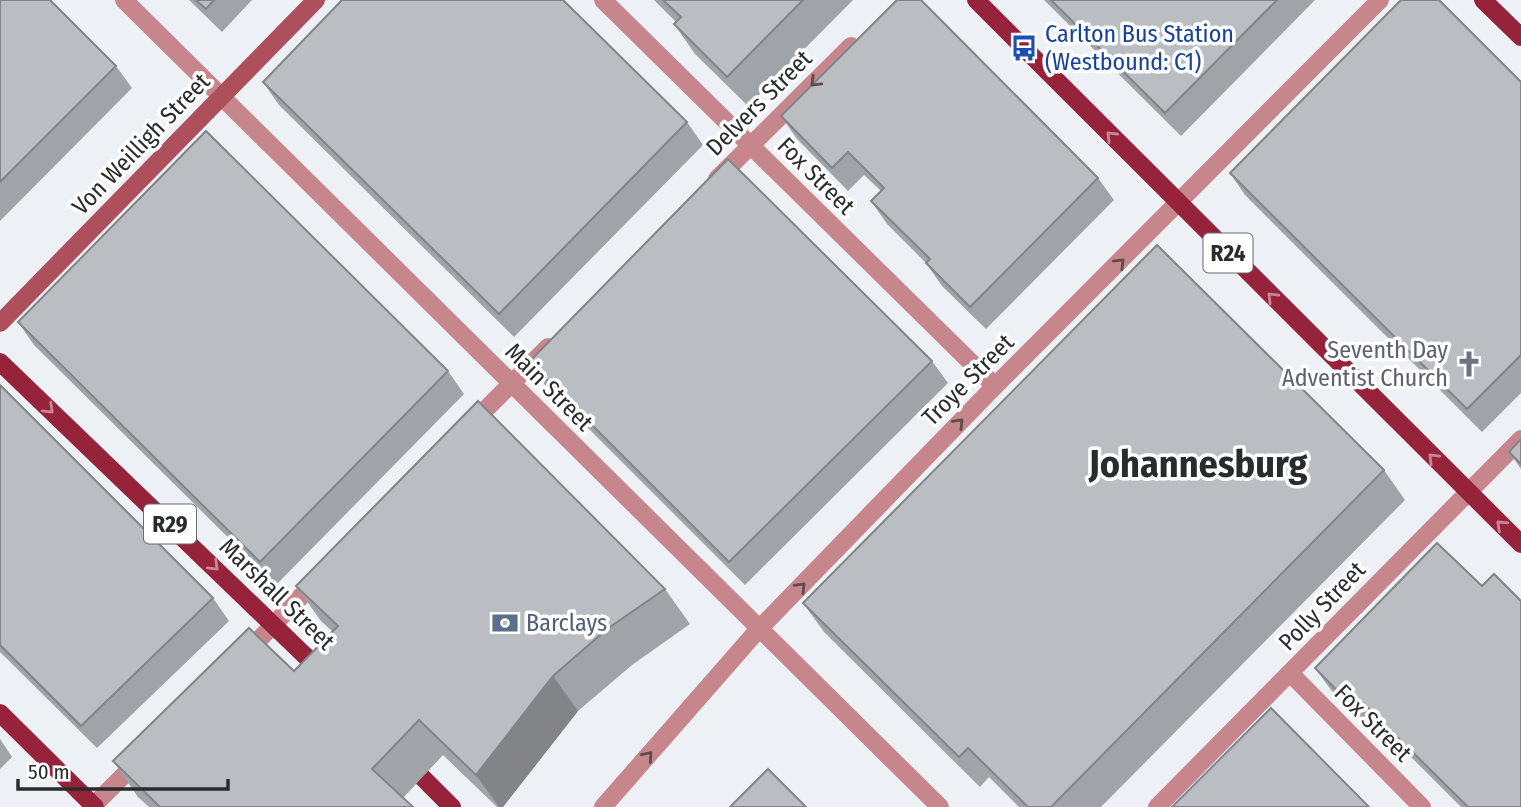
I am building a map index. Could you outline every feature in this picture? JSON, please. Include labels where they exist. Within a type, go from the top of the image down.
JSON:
[{"type":"main road","name":"Von Weilligh Street","points":[[0,323],[316,0]]},
{"type":"main road","name":"R24","points":[[976,0],[1521,544]]},
{"type":"main road","points":[[1483,0],[1521,37]]},
{"type":"main road","name":"Marshall Street","points":[[0,362],[275,624],[337,687]]},
{"type":"main road","points":[[0,713],[94,807]]},
{"type":"main road","points":[[422,777],[452,807]]},
{"type":"street","name":"Main Street","points":[[124,0],[758,630],[940,807]]},
{"type":"street","name":"Fox Street","points":[[603,0],[995,386]]},
{"type":"street","name":"Troye Street","points":[[603,807],[758,630],[995,386],[1380,0]]},
{"type":"street","name":"Delvers Street","points":[[702,193],[869,29]]},
{"type":"street","points":[[454,441],[559,336]]},
{"type":"street","name":"Polly Street","points":[[1157,807],[1521,439]]},
{"type":"street","points":[[227,672],[331,566]]},
{"type":"street","name":"Fox Street","points":[[1290,673],[1422,807]]},
{"type":"street","points":[[94,807],[151,748]]},
{"type":"building","points":[[0,0],[50,0],[116,66],[0,182]]},
{"type":"building","points":[[196,0],[214,0],[206,9]]},
{"type":"building","points":[[342,0],[563,0],[687,122],[499,314],[263,82]]},
{"type":"building","points":[[663,0],[803,0],[727,77],[674,24],[681,17]]},
{"type":"building","points":[[897,0],[921,0],[1098,178],[970,307],[926,263],[930,259],[871,201],[884,188],[848,152],[832,168],[781,116]]},
{"type":"building","points":[[1051,0],[1277,0],[1165,113]]},
{"type":"building","points":[[1401,0],[1439,0],[1521,82],[1521,355],[1467,409],[1230,173]]},
{"type":"building","points":[[206,131],[448,371],[260,562],[18,322]]},
{"type":"building","points":[[728,159],[932,361],[729,562],[529,362]]},
{"type":"building","points":[[1157,245],[1384,470],[1051,807],[1028,807],[968,748],[959,757],[803,603]]},
{"type":"building","points":[[0,385],[213,598],[81,726],[0,645]]},
{"type":"building","name":"Barclays","points":[[478,401],[665,589],[607,629],[553,676],[476,775],[419,720],[372,769],[413,807],[160,807],[113,761],[249,628],[294,671],[338,626],[296,586]]},
{"type":"building","points":[[1521,439],[1521,464],[1509,452]]},
{"type":"building","points":[[1437,543],[1482,586],[1494,574],[1521,601],[1521,807],[1468,807],[1364,704],[1357,711],[1315,668]]},
{"type":"building","points":[[1271,708],[1369,807],[1172,807]]},
{"type":"building","points":[[768,769],[806,807],[730,807]]},
{"type":"place","name":"Carlton Bus Station (Westbound: C1)","points":[[1024,48]]},
{"type":"place","name":"Seventh Day Adventist Church","points":[[1469,364]]},
{"type":"place","name":"Barclays","points":[[505,623]]},
{"type":"district","name":"Johannesburg","points":[[1198,464]]}]
